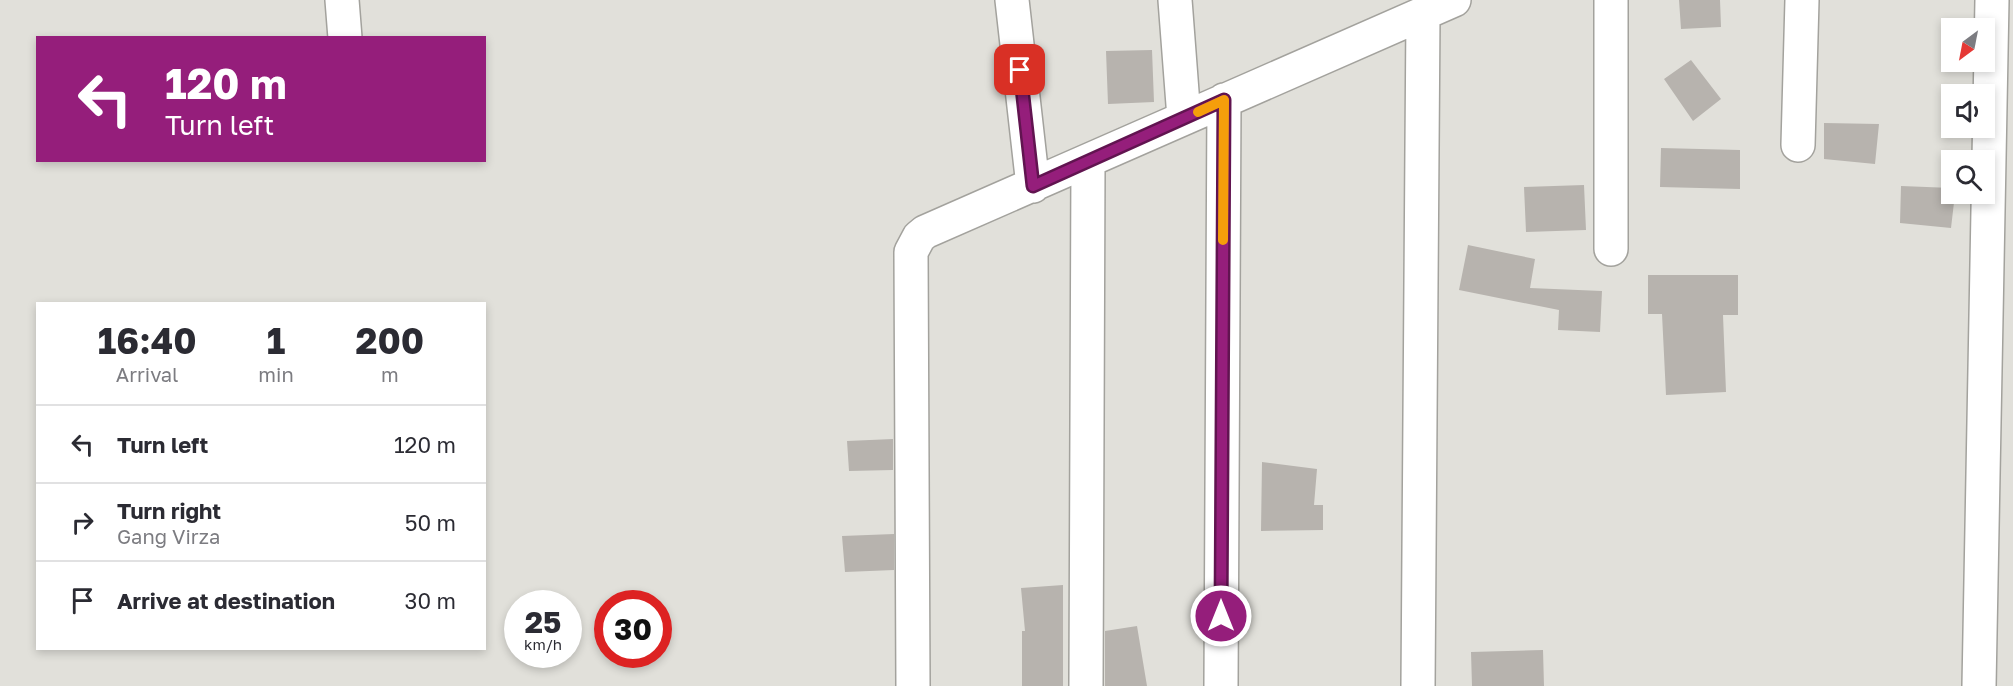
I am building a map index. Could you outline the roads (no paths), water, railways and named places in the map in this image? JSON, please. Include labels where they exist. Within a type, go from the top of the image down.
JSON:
[{"type":"street","points":[[342,0],[345,36]]},
{"type":"street","points":[[1012,0],[1033,186]]},
{"type":"street","points":[[1175,0],[1184,118]]},
{"type":"street","points":[[913,686],[911,252],[925,232],[1454,0]]},
{"type":"street","points":[[1611,0],[1611,249]]},
{"type":"street","points":[[1798,145],[1802,0]]},
{"type":"street","points":[[1979,686],[1992,0]]},
{"type":"street","points":[[1418,686],[1423,14]]},
{"type":"street","points":[[1221,686],[1224,100]]},
{"type":"street","points":[[1086,686],[1088,162]]}]
